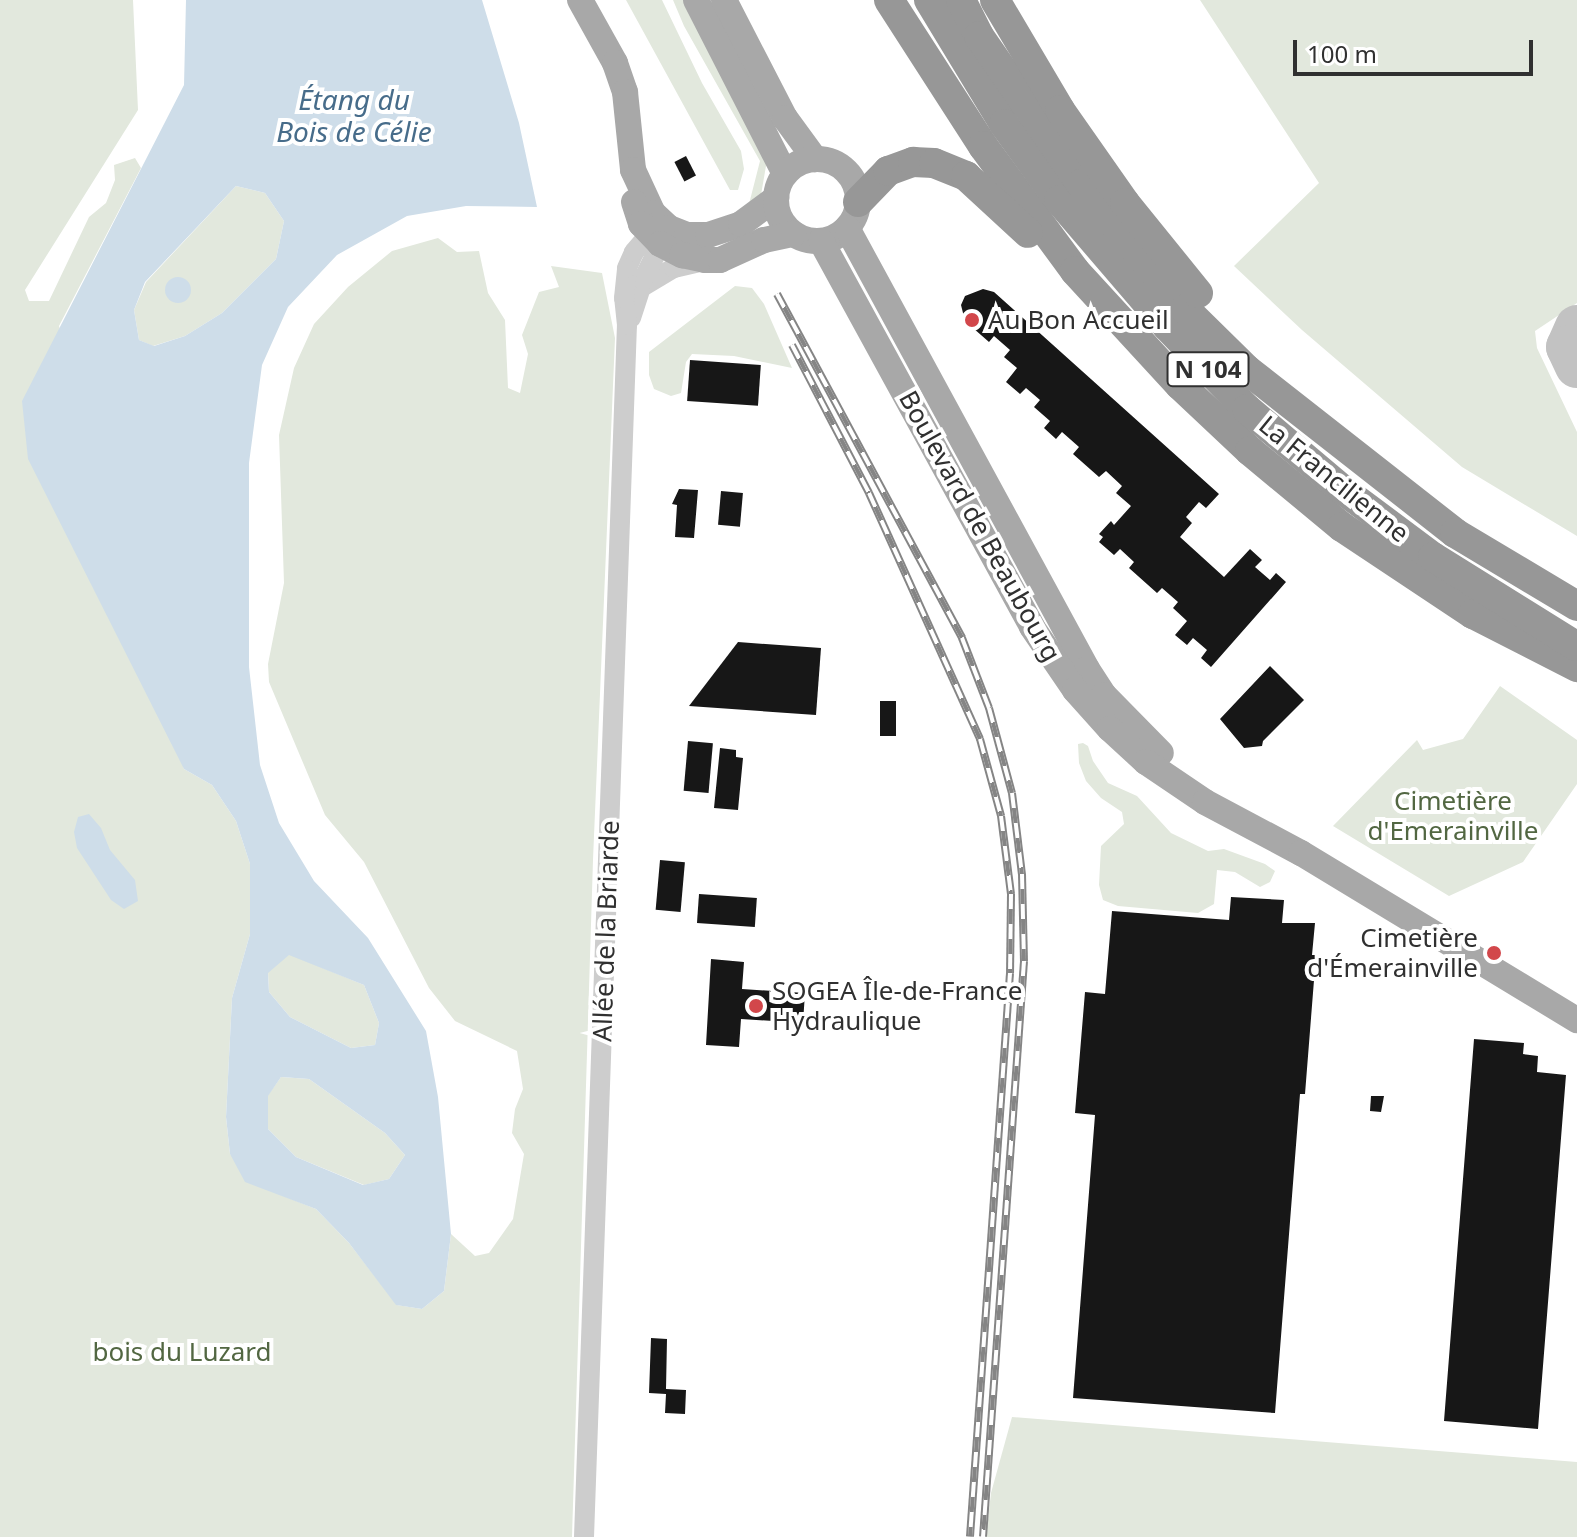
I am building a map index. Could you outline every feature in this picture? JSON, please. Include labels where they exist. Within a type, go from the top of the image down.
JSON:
[{"type":"highway","points":[[889,0],[983,146],[1075,271],[1180,385],[1250,451],[1342,527],[1473,614],[1577,667]]},
{"type":"highway","name":"La Francilienne","points":[[929,0],[1004,124],[1059,200],[1167,326],[1247,409],[1343,490],[1433,557],[1577,646]]},
{"type":"highway","name":"La Francilienne","points":[[961,0],[979,36],[1029,111],[1133,249],[1195,319],[1246,369],[1455,533],[1577,606]]},
{"type":"highway","points":[[995,0],[1060,110],[1125,203],[1202,298],[1261,360],[1278,393]]},
{"type":"highway","points":[[852,215],[888,171],[923,161],[951,168],[988,193],[1051,260],[1075,271]]},
{"type":"main road","points":[[580,0],[615,63],[625,92],[636,211],[659,236],[682,255],[720,260],[764,240],[793,234],[821,241],[852,215],[851,178],[843,169],[815,159],[804,161],[752,217],[723,232],[659,236]]},
{"type":"main road","points":[[696,0],[780,186],[783,224],[793,234]]},
{"type":"main road","points":[[724,0],[785,118],[815,159]]},
{"type":"main road","name":"Boulevard de Beaubourg","points":[[852,215],[1072,644],[1104,695],[1179,768],[1301,853]]},
{"type":"main road","name":"Boulevard de Beaubourg","points":[[821,241],[1032,627],[1075,690],[1122,741],[1175,783],[1301,853],[1577,1020]]},
{"type":"street","name":"Allée de la Briarde","points":[[584,1537],[627,325],[659,236]]},
{"type":"street","name":"Allée de la Briarde","points":[[627,325],[623,316],[627,268],[634,252],[659,236]]},
{"type":"street","points":[[642,287],[674,268],[705,260]]},
{"type":"green space","name":"bois du Luzard","points":[[0,0],[133,0],[138,110],[25,290],[29,301],[49,301],[89,217],[106,203],[115,180],[114,165],[135,158],[141,168],[59,326],[184,769],[212,785],[236,821],[250,864],[250,934],[232,998],[226,1117],[230,1154],[281,1195],[316,1209],[349,1243],[397,1305],[422,1309],[444,1291],[451,1234],[475,1256],[489,1253],[513,1219],[524,1154],[512,1133],[515,1109],[523,1089],[517,1051],[455,1021],[429,988],[364,862],[325,815],[269,682],[268,664],[284,583],[279,435],[294,368],[314,324],[348,287],[392,251],[438,238],[457,252],[479,251],[488,293],[505,320],[508,388],[520,393],[528,354],[522,335],[539,292],[559,287],[551,266],[602,273],[615,338],[593,860],[572,1537],[0,1537]]},
{"type":"green space","points":[[626,0],[662,0],[702,83],[741,151],[744,169],[738,190],[730,190]]},
{"type":"green space","points":[[673,0],[686,0],[767,160],[761,195],[749,204],[760,161],[684,26]]},
{"type":"green space","points":[[1200,0],[1577,0],[1577,303],[1535,331],[1537,348],[1577,432],[1577,536],[1462,467],[1302,330],[1234,266],[1319,183]]},
{"type":"green space","points":[[236,186],[265,193],[284,221],[276,259],[222,313],[185,336],[153,346],[139,340],[134,310],[146,282]]},
{"type":"green space","points":[[735,286],[752,288],[764,304],[792,368],[734,356],[692,354],[686,362],[681,393],[671,396],[654,389],[649,375],[649,352]]},
{"type":"green space","name":"Cimetière d'Emerainville","points":[[1500,686],[1577,740],[1577,784],[1523,862],[1449,896],[1333,826],[1417,740],[1423,750],[1463,739]]},
{"type":"green space","points":[[1078,744],[1088,746],[1093,761],[1108,783],[1137,796],[1171,833],[1208,851],[1224,849],[1265,864],[1275,871],[1270,882],[1260,887],[1235,872],[1217,870],[1214,904],[1198,913],[1118,906],[1103,900],[1099,885],[1101,846],[1124,824],[1122,812],[1101,798],[1086,781],[1079,763]]},
{"type":"green space","points":[[289,954],[364,985],[379,1023],[375,1045],[351,1048],[290,1017],[269,992],[268,972]]},
{"type":"green space","points":[[281,1077],[309,1079],[385,1133],[405,1155],[389,1179],[364,1185],[296,1157],[268,1129],[268,1095]]},
{"type":"green space","points":[[1012,1417],[1577,1462],[1577,1537],[986,1537],[991,1493]]},
{"type":"water","name":"Étang du Bois de Célie","points":[[186,0],[482,0],[519,123],[537,207],[466,206],[407,216],[337,255],[288,307],[262,365],[249,463],[249,667],[260,765],[279,823],[314,881],[368,938],[426,1031],[438,1097],[451,1234],[444,1291],[422,1309],[396,1305],[349,1243],[316,1209],[245,1182],[230,1154],[226,1117],[232,998],[250,934],[250,864],[236,821],[212,785],[184,769],[28,459],[22,401],[184,85]],"holes":[[[236,186],[265,193],[284,221],[276,259],[222,313],[185,336],[154,346],[139,340],[134,310],[145,282]],[[289,955],[364,985],[379,1023],[375,1045],[351,1048],[290,1017],[269,992],[268,973]],[[281,1077],[309,1079],[385,1133],[405,1155],[389,1179],[363,1185],[296,1157],[268,1129],[268,1096]]]},
{"type":"water","points":[[178,277],[187,281],[191,290],[187,299],[178,303],[169,299],[165,290],[169,281]]},
{"type":"water","points":[[89,814],[101,828],[110,850],[135,880],[138,901],[124,909],[111,900],[77,848],[74,832],[78,817]]},
{"type":"building","points":[[686,156],[696,176],[684,182],[674,162]]},
{"type":"building","points":[[983,289],[994,292],[1219,494],[1206,508],[1199,502],[1186,517],[1192,523],[1180,537],[1224,577],[1250,549],[1262,560],[1255,567],[1270,580],[1276,573],[1286,582],[1211,667],[1201,658],[1207,650],[1193,638],[1187,645],[1175,635],[1187,621],[1173,608],[1178,602],[1162,588],[1157,593],[1129,568],[1134,562],[1120,549],[1114,555],[1099,542],[1103,537],[1099,534],[1111,521],[1114,525],[1131,506],[1116,493],[1122,486],[1106,471],[1099,477],[1073,454],[1079,447],[1062,432],[1056,439],[1044,428],[1050,421],[1034,407],[1040,400],[1026,388],[1020,394],[1006,382],[1017,368],[1004,357],[1010,350],[994,336],[989,342],[965,321],[961,305],[965,296]]},
{"type":"building","points":[[690,360],[761,365],[758,406],[687,401]]},
{"type":"building","points":[[679,489],[698,490],[694,538],[675,537],[677,505],[672,504]]},
{"type":"building","points":[[721,491],[743,493],[740,527],[718,525]]},
{"type":"building","points":[[738,642],[821,648],[816,715],[689,706]]},
{"type":"building","points":[[1270,666],[1304,700],[1263,741],[1262,746],[1244,748],[1220,719]]},
{"type":"building","points":[[880,701],[896,701],[896,736],[880,736]]},
{"type":"building","points":[[688,741],[713,743],[709,793],[684,791]]},
{"type":"building","points":[[720,748],[736,750],[736,757],[743,758],[738,810],[714,808]]},
{"type":"building","points":[[660,860],[685,862],[681,912],[656,910]]},
{"type":"building","points":[[699,894],[757,898],[755,927],[697,923]]},
{"type":"building","points":[[1231,897],[1284,900],[1282,923],[1315,923],[1312,955],[1316,955],[1305,1094],[1300,1094],[1275,1413],[1073,1398],[1095,1115],[1075,1113],[1085,992],[1105,994],[1112,911],[1229,920]]},
{"type":"building","name":"SOGEA Île-de-France Hydraulique","points":[[711,959],[744,962],[742,989],[805,993],[803,1023],[741,1019],[739,1047],[706,1045]]},
{"type":"building","points":[[1474,1039],[1524,1043],[1523,1054],[1538,1056],[1537,1072],[1566,1075],[1538,1429],[1444,1421]]},
{"type":"building","points":[[1371,1096],[1384,1096],[1381,1112],[1370,1111]]},
{"type":"building","points":[[651,1338],[667,1339],[666,1389],[686,1390],[685,1414],[665,1413],[666,1394],[649,1393]]},
{"type":"taxiway","points":[[1577,327],[1568,347],[1577,366]]},
{"type":"railway","points":[[777,294],[962,638],[989,708],[1012,793],[1022,874],[1024,961],[983,1537]]},
{"type":"railway","points":[[792,345],[869,493],[980,739],[1001,816],[1011,894],[1010,973],[970,1537]]},
{"type":"place","name":"Au Bon Accueil","points":[[972,320]]},
{"type":"place","name":"Cimetière d'Émerainville","points":[[1494,953]]},
{"type":"place","name":"SOGEA Île-de-France Hydraulique","points":[[756,1006]]}]
